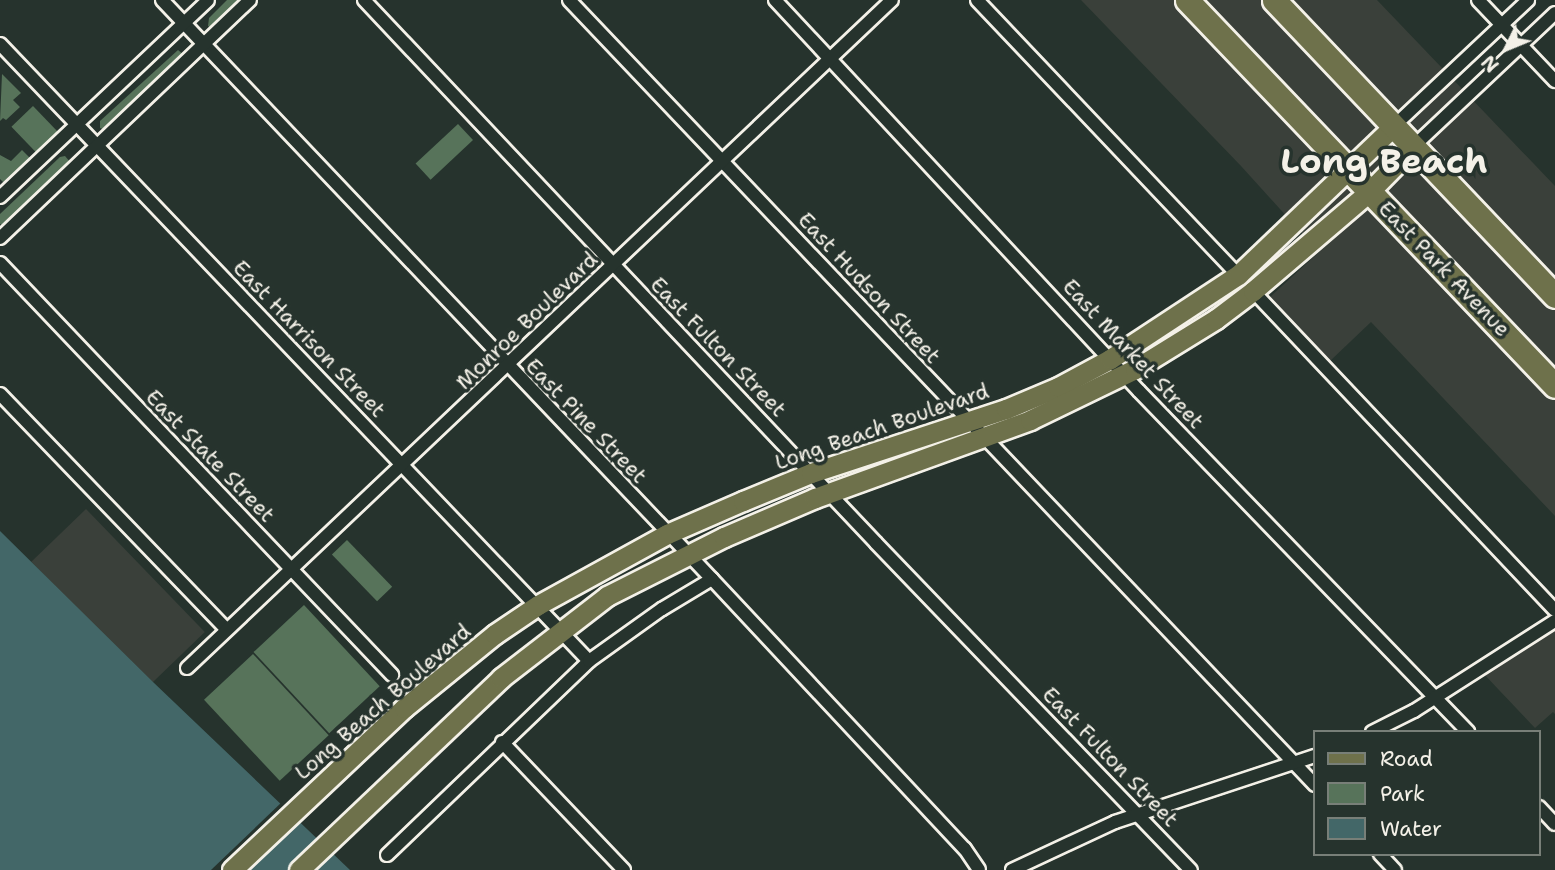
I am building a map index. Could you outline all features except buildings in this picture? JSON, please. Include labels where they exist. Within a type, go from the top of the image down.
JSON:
[{"type":"highway","name":"East Park Avenue","points":[[1187,0],[1555,386]]},
{"type":"highway","points":[[1274,0],[1555,296]]},
{"type":"main road","name":"Long Beach Boulevard","points":[[232,870],[434,683],[538,605],[591,573],[667,534],[811,473],[968,422],[1058,387],[1110,359],[1238,275],[1394,126]]},
{"type":"main road","name":"Long Beach Boulevard","points":[[299,870],[464,712],[560,630],[607,596],[828,492],[1030,420],[1125,375],[1170,349],[1253,291],[1370,191],[1414,146]]},
{"type":"street","name":"East Pine Street","points":[[162,0],[507,367],[712,579],[965,849],[979,870]]},
{"type":"street","points":[[0,197],[208,0]]},
{"type":"street","points":[[0,238],[250,0]]},
{"type":"street","name":"East Fulton Street","points":[[364,0],[828,492],[1191,870]]},
{"type":"street","name":"East Hudson Street","points":[[569,0],[1314,785]]},
{"type":"street","name":"East Market Street","points":[[775,0],[1125,375],[1466,730]]},
{"type":"street","name":"Monroe Boulevard","points":[[187,668],[892,0]]},
{"type":"street","points":[[977,0],[1238,275]]},
{"type":"street","points":[[1478,0],[1555,81]]},
{"type":"street","name":"Long Beach Boulevard","points":[[1394,126],[1528,0]]},
{"type":"street","name":"Long Beach Boulevard","points":[[1414,146],[1555,13]]},
{"type":"street","name":"East Harrison Street","points":[[0,44],[403,463],[589,661]]},
{"type":"street","name":"East State Street","points":[[0,263],[392,675]]},
{"type":"street","points":[[1253,291],[1555,610]]},
{"type":"street","points":[[0,394],[226,629]]},
{"type":"street","points":[[387,855],[589,661],[662,609],[712,579]]},
{"type":"street","points":[[1376,730],[1436,697],[1555,621]]},
{"type":"street","points":[[502,742],[624,870]]},
{"type":"street","points":[[1012,870],[1105,827],[1314,756]]},
{"type":"street","points":[[1541,809],[1555,824]]},
{"type":"street","points":[[1382,856],[1395,870]]},
{"type":"shaded area","points":[[1081,0],[1377,0],[1555,186],[1555,516],[1371,322],[1330,361],[1270,297],[1319,252],[1241,166]]},
{"type":"shaded area","points":[[86,509],[205,632],[150,685],[31,562]]},
{"type":"shaded area","points":[[1555,619],[1555,714],[1553,712],[1535,728],[1481,671]]},
{"type":"green space","points":[[227,0],[246,0],[213,29],[208,26],[209,18]]},
{"type":"green space","points":[[178,50],[184,55],[182,60],[105,130],[100,128],[100,121]]},
{"type":"green space","points":[[2,74],[21,93],[13,100],[20,107],[6,120],[3,118],[0,121]]},
{"type":"green space","points":[[33,106],[58,132],[36,153],[11,127]]},
{"type":"green space","points":[[458,124],[473,140],[431,180],[416,164]]},
{"type":"green space","points":[[22,150],[30,158],[4,183],[0,179],[0,155],[11,161]]},
{"type":"green space","points":[[65,156],[71,163],[4,226],[0,224],[0,214],[60,157]]},
{"type":"green space","points":[[347,540],[392,587],[377,601],[332,555]]},
{"type":"green space","points":[[304,605],[380,686],[329,733],[254,652]]},
{"type":"green space","points":[[253,654],[329,735],[280,781],[204,700]]},
{"type":"water","points":[[0,531],[153,682],[350,870],[0,870]]},
{"type":"pier","points":[[283,801],[303,820],[250,870],[211,870]]},
{"type":"district","name":"Long Beach","points":[[1384,161]]}]
